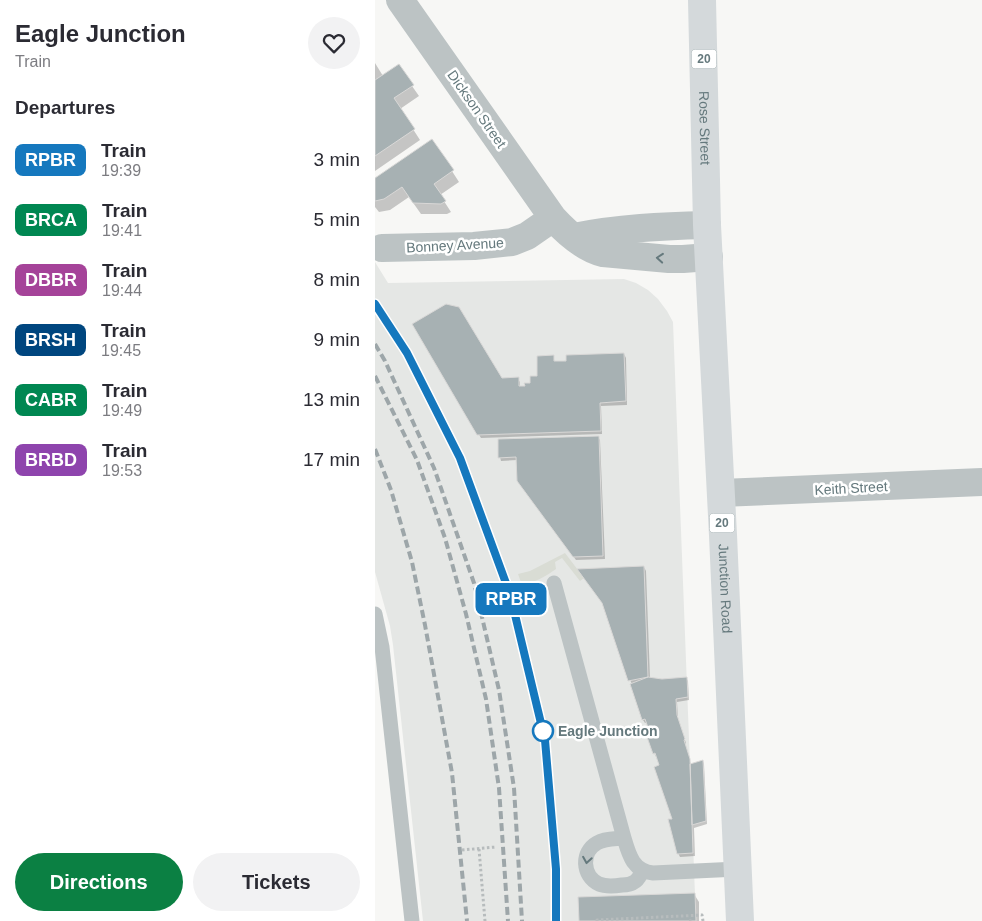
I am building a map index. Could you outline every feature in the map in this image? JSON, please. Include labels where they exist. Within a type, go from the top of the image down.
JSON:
[{"type":"main road","name":"Rose Street","points":[[702,0],[707,226]]},
{"type":"main road","name":"Junction Road","points":[[707,226],[740,921]]},
{"type":"street","name":"Dickson Street","points":[[400,0],[553,218]]},
{"type":"street","points":[[553,218],[563,229],[593,251],[676,259],[709,257]]},
{"type":"street","name":"Bonney Avenue","points":[[382,248],[474,246],[512,242],[527,236],[553,218]]},
{"type":"street","points":[[574,237],[599,231],[668,226],[707,226]]},
{"type":"street","name":"Keith Street","points":[[721,494],[982,482]]},
{"type":"lane","points":[[554,583],[624,838],[636,866],[642,870],[653,872],[737,869]]},
{"type":"lane","points":[[375,614],[382,647],[412,921]]},
{"type":"lane","points":[[624,838],[603,840],[591,848],[586,857],[585,868],[590,878],[606,886],[629,885],[638,879],[642,870]]},
{"type":"path","points":[[462,850],[496,847]]},
{"type":"path","points":[[479,848],[485,921]]},
{"type":"path","points":[[597,921],[691,920],[703,916],[703,921]]},
{"type":"shaded area","points":[[375,262],[388,283],[624,279],[648,290],[658,299],[673,322],[696,921],[423,921],[393,645],[390,626],[375,572]]},
{"type":"shaded area","points":[[565,553],[584,578],[580,581],[562,558],[555,562],[556,569],[552,572],[536,581],[522,585],[518,574],[530,571]]},
{"type":"building","points":[[399,64],[414,85],[394,98],[415,129],[375,156],[375,80]]},
{"type":"building","points":[[432,139],[454,170],[434,184],[446,201],[441,204],[413,203],[402,187],[384,199],[375,201],[375,178]]},
{"type":"building","points":[[446,304],[459,307],[502,378],[519,377],[519,386],[525,386],[524,383],[530,383],[530,376],[537,376],[537,356],[554,355],[554,361],[566,361],[566,355],[624,353],[626,401],[600,403],[601,431],[477,435],[412,324]]},
{"type":"building","points":[[599,436],[603,556],[573,557],[517,481],[516,457],[498,458],[498,439]]},
{"type":"building","points":[[644,566],[648,677],[628,681],[602,603],[577,569]]},
{"type":"building","points":[[648,677],[662,679],[687,677],[688,697],[676,699],[677,715],[690,759],[693,853],[677,854],[668,819],[672,819],[654,767],[659,765],[647,737],[649,736],[648,733],[650,733],[645,719],[642,720],[630,684]]},
{"type":"building","points":[[703,760],[706,821],[692,825],[690,764]]},
{"type":"building","points":[[695,893],[696,921],[579,921],[578,897]]},
{"type":"railway","points":[[375,304],[407,353],[460,458],[510,595],[546,740],[556,869],[556,921]]},
{"type":"railway","points":[[375,344],[385,361],[434,468],[474,583],[499,690],[514,788],[522,921]]},
{"type":"railway","points":[[375,376],[417,460],[445,538],[466,614],[486,699],[499,788],[508,921]]},
{"type":"railway","points":[[375,449],[391,490],[412,562],[425,625],[452,773],[467,921]]},
{"type":"train","name":"RPBR","points":[[375,304],[407,353],[460,458],[510,594],[545,740],[556,869],[556,921]]},
{"type":"place","name":"Eagle Junction","points":[[543,731]]}]
